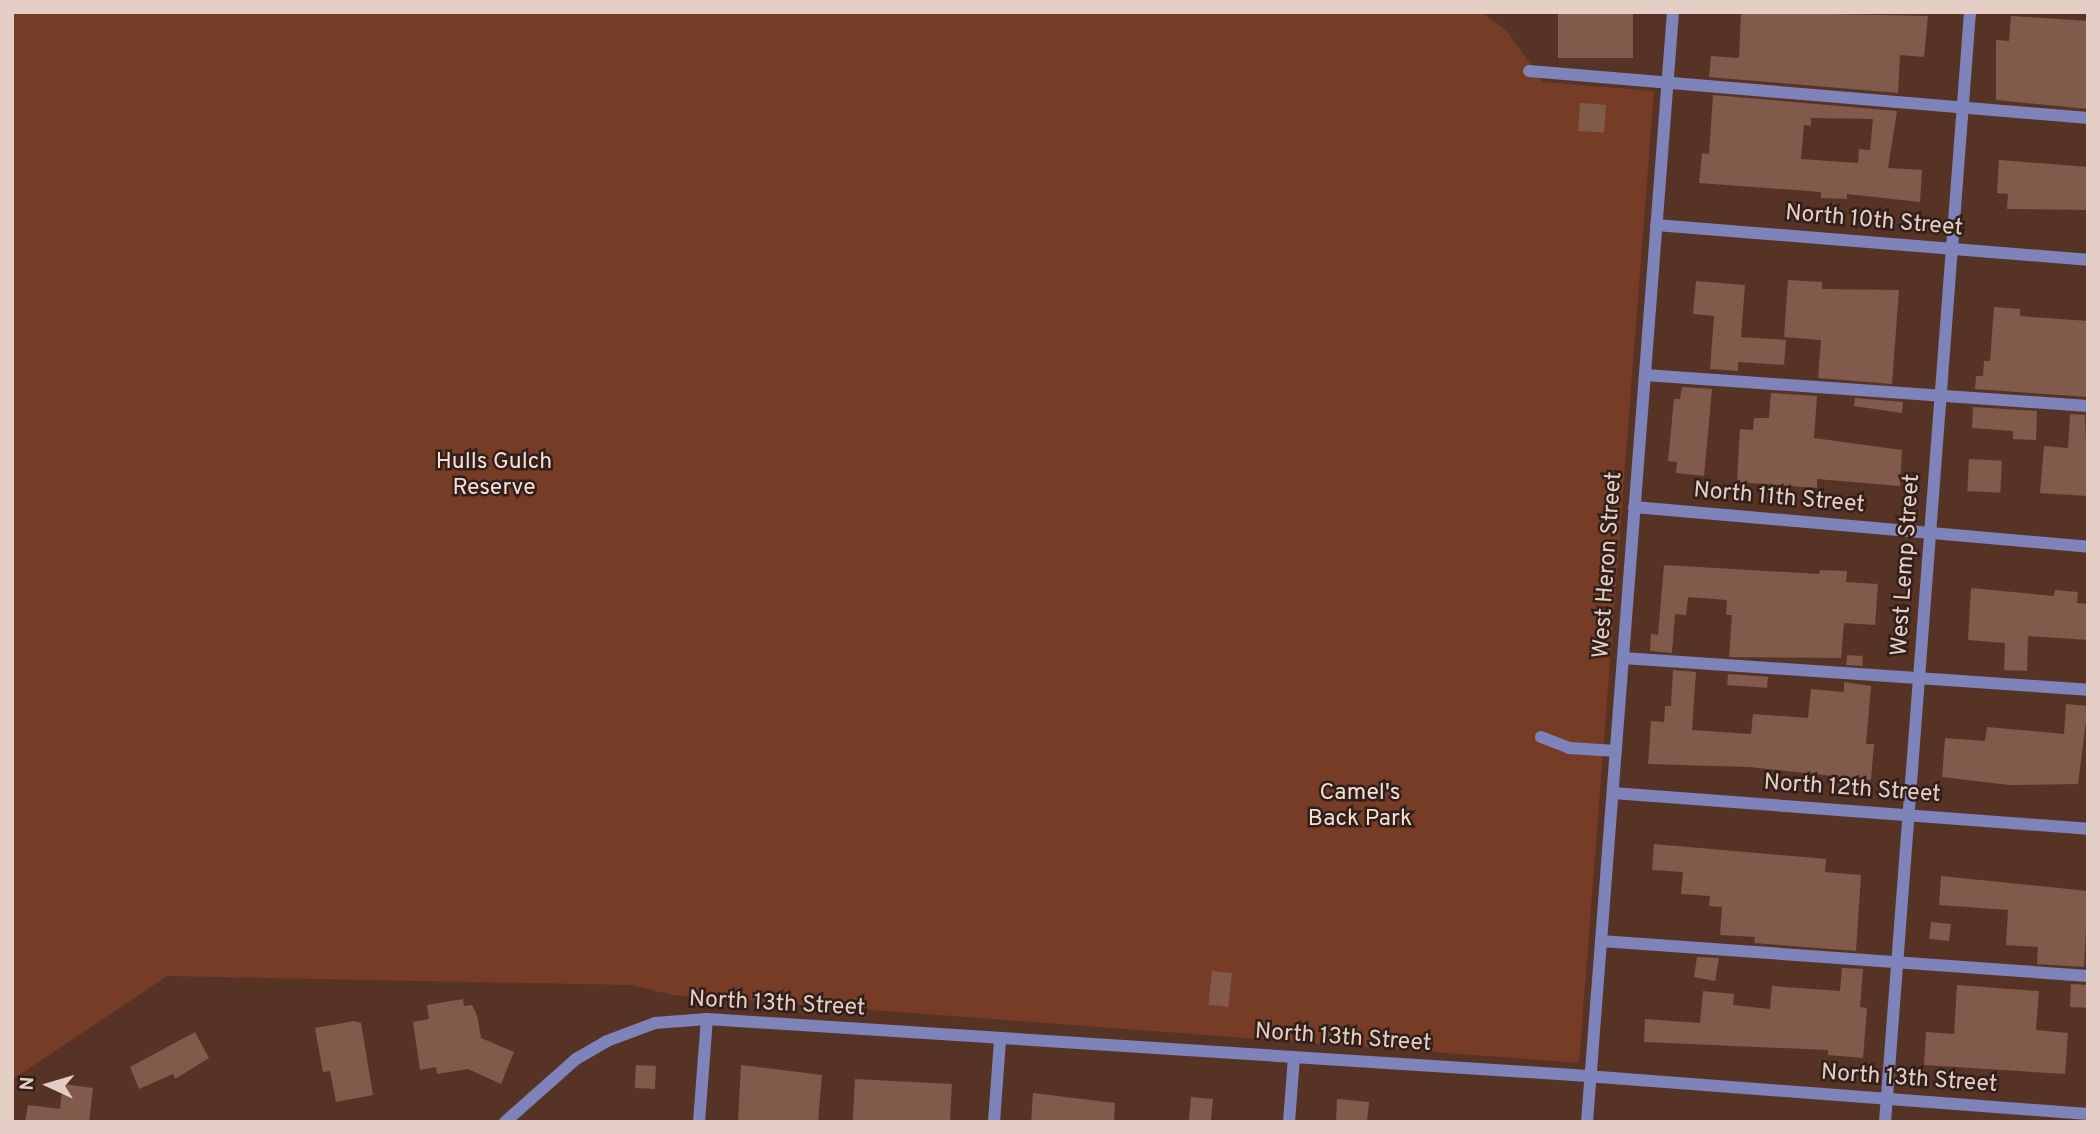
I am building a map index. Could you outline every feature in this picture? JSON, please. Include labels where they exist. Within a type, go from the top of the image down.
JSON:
[{"type":"street","name":"West Heron Street","points":[[1587,1122],[1673,12]]},
{"type":"street","name":"West Lemp Street","points":[[1885,1122],[1970,12]]},
{"type":"street","points":[[1528,71],[2088,118]]},
{"type":"street","name":"North 10th Street","points":[[1656,225],[2088,260]]},
{"type":"street","points":[[1645,375],[2088,407]]},
{"type":"street","name":"North 11th Street","points":[[1634,507],[2088,547]]},
{"type":"street","points":[[1623,658],[2088,690]]},
{"type":"street","points":[[1541,737],[1569,748],[1616,751]]},
{"type":"street","name":"North 12th Street","points":[[1613,793],[2088,829]]},
{"type":"street","points":[[1601,941],[2088,976]]},
{"type":"street","points":[[699,1122],[707,1019]]},
{"type":"street","name":"North 13th Street","points":[[505,1122],[576,1059],[600,1045],[655,1023],[707,1019],[1000,1040],[1591,1076],[2088,1114]]},
{"type":"street","points":[[994,1122],[1000,1040]]},
{"type":"street","points":[[1289,1122],[1294,1057]]},
{"type":"green space","name":"Hulls Gulch Reserve","points":[[12,12],[1481,12],[1506,30],[1543,82],[1654,91],[1579,1063],[673,995],[631,985],[167,976],[12,1080]]},
{"type":"building","points":[[1558,12],[1633,12],[1633,58],[1558,58]]},
{"type":"building","points":[[1741,12],[1928,16],[1924,57],[1900,55],[1898,93],[1709,77],[1711,56],[1739,58]]},
{"type":"building","points":[[2011,16],[2088,21],[2088,109],[1996,100],[1996,40],[2009,41]]},
{"type":"building","points":[[1713,95],[1897,111],[1888,168],[1922,170],[1920,202],[1847,194],[1847,199],[1821,198],[1821,192],[1699,183],[1702,153],[1709,154]],"holes":[[[1811,118],[1873,119],[1870,150],[1859,149],[1858,163],[1801,159],[1804,125],[1811,126]]]},
{"type":"building","points":[[1580,103],[1606,105],[1604,133],[1578,131]]},
{"type":"building","points":[[1999,160],[2088,167],[2088,210],[2007,209],[2008,194],[1997,193]]},
{"type":"building","points":[[1788,280],[1822,282],[1822,289],[1899,290],[1892,384],[1818,378],[1821,340],[1784,337]]},
{"type":"building","points":[[1696,281],[1745,285],[1741,337],[1786,340],[1784,365],[1738,362],[1738,371],[1710,369],[1714,316],[1693,314]]},
{"type":"building","points":[[1994,307],[2020,309],[2020,316],[2088,321],[2088,397],[1975,389],[1976,376],[1983,376],[1984,361],[1990,361]]},
{"type":"building","points":[[1682,387],[1712,389],[1704,476],[1676,473],[1677,462],[1668,461],[1674,399],[1680,399]]},
{"type":"building","points":[[1771,393],[1817,396],[1814,438],[1902,450],[1900,486],[1817,479],[1817,488],[1737,482],[1740,429],[1753,430],[1754,418],[1769,418]]},
{"type":"building","points":[[1855,398],[1903,402],[1902,413],[1854,406]]},
{"type":"building","points":[[1973,407],[2037,411],[2036,440],[2013,439],[2013,431],[1972,428]]},
{"type":"building","points":[[2070,414],[2085,415],[2088,496],[2040,493],[2044,446],[2068,448]]},
{"type":"building","points":[[1969,459],[2002,461],[2000,493],[1967,491]]},
{"type":"building","points":[[1664,565],[1819,574],[1820,570],[1847,571],[1846,582],[1878,584],[1875,625],[1844,623],[1841,658],[1729,657],[1732,615],[1726,615],[1727,600],[1688,597],[1686,615],[1675,614],[1672,653],[1650,651],[1651,634],[1658,635]]},
{"type":"building","points":[[1971,588],[2054,596],[2055,590],[2078,592],[2077,603],[2088,604],[2088,640],[2028,636],[2027,671],[2004,670],[2005,643],[1968,640]]},
{"type":"building","points":[[1847,655],[1863,656],[1862,666],[1846,665]]},
{"type":"building","points":[[1673,670],[1696,672],[1692,730],[1751,734],[1753,714],[1808,718],[1811,689],[1844,692],[1844,682],[1871,686],[1866,744],[1874,744],[1871,780],[1749,767],[1648,764],[1651,721],[1664,722],[1665,706],[1671,706]]},
{"type":"building","points":[[1728,674],[1768,677],[1767,688],[1727,685]]},
{"type":"building","points":[[2066,704],[2088,706],[2078,784],[2009,785],[1942,777],[1945,738],[1985,741],[1987,727],[2064,734]]},
{"type":"building","points":[[1654,844],[1826,859],[1825,872],[1861,875],[1856,951],[1754,943],[1755,937],[1720,935],[1722,907],[1709,906],[1710,896],[1681,894],[1683,872],[1652,870]]},
{"type":"building","points":[[1941,876],[2088,891],[2084,967],[2037,964],[2038,947],[2006,945],[2008,910],[1939,905]]},
{"type":"building","points":[[1931,922],[1951,924],[1949,941],[1929,939]]},
{"type":"building","points":[[1697,957],[1719,958],[1715,981],[1694,977]]},
{"type":"building","points":[[1842,968],[1863,969],[1860,1007],[1867,1008],[1863,1058],[1828,1055],[1828,1050],[1644,1042],[1645,1019],[1700,1023],[1703,991],[1734,994],[1733,1005],[1770,1009],[1772,986],[1840,991]]},
{"type":"building","points":[[1212,971],[1232,973],[1228,1007],[1208,1005]]},
{"type":"building","points":[[2071,984],[2088,985],[2087,1008],[2070,1007]]},
{"type":"building","points":[[1957,985],[2039,991],[2036,1030],[2068,1033],[2065,1074],[1924,1065],[1926,1032],[1954,1034]]},
{"type":"building","points":[[463,999],[464,1006],[472,1005],[477,1015],[481,1038],[514,1052],[501,1084],[468,1069],[437,1074],[436,1067],[420,1070],[413,1022],[429,1019],[427,1005]]},
{"type":"building","points":[[354,1021],[361,1023],[373,1095],[336,1102],[330,1071],[323,1072],[315,1028]]},
{"type":"building","points":[[195,1032],[209,1058],[175,1079],[173,1074],[139,1089],[130,1067]]},
{"type":"building","points":[[636,1065],[656,1066],[655,1089],[635,1088]]},
{"type":"building","points":[[741,1065],[822,1075],[818,1122],[738,1122]]},
{"type":"building","points":[[855,1079],[952,1084],[950,1122],[853,1122]]},
{"type":"building","points":[[63,1084],[93,1088],[89,1122],[25,1122],[28,1105],[60,1109]]},
{"type":"building","points":[[1033,1093],[1115,1103],[1114,1122],[1031,1122]]},
{"type":"building","points":[[1191,1097],[1213,1099],[1211,1122],[1189,1122]]},
{"type":"building","points":[[1337,1099],[1369,1102],[1367,1122],[1336,1122]]},
{"type":"park label","name":"Camel's Back Park","points":[[1360,807]]}]
